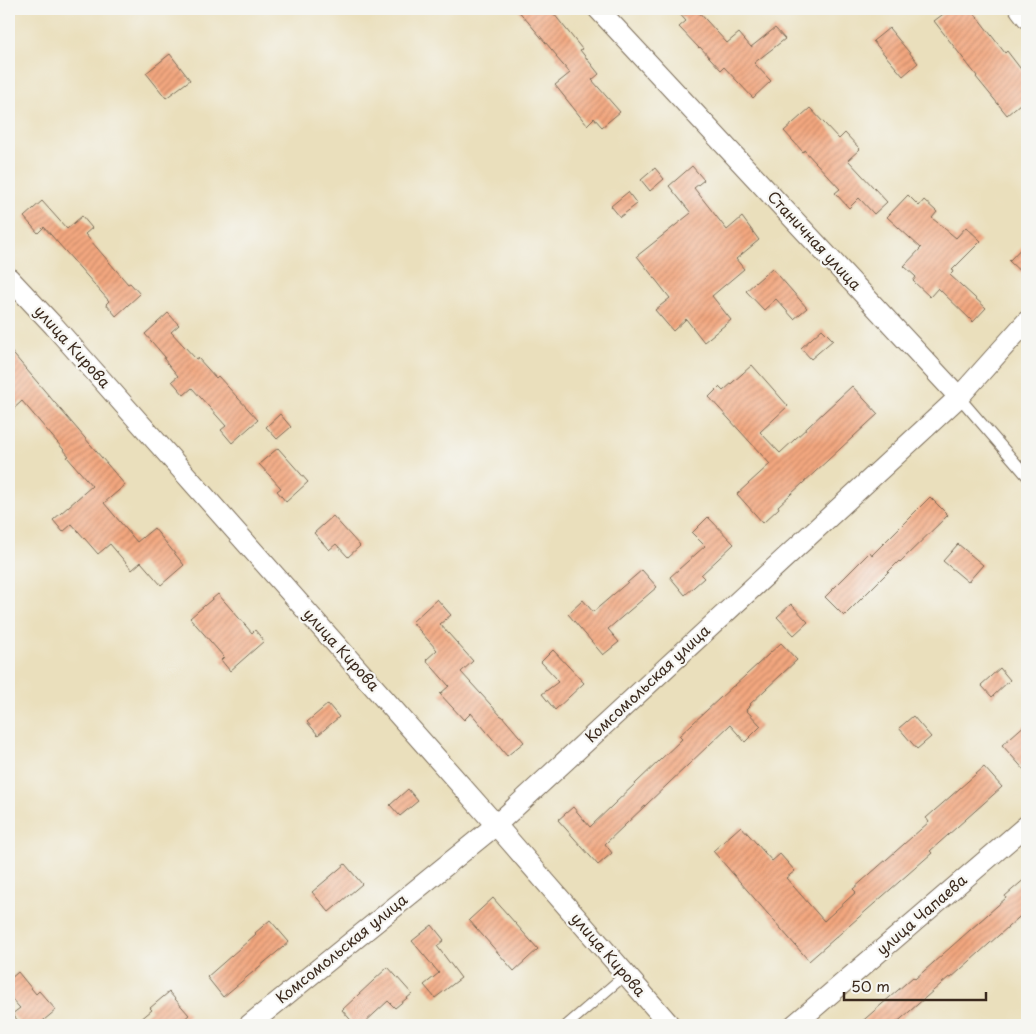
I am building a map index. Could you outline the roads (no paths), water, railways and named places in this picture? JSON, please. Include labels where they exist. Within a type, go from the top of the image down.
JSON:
[{"type":"street","name":"Станичная улица","points":[[598,9],[959,397]]},
{"type":"street","points":[[1020,9],[1027,18]]},
{"type":"street","name":"улица Кирова","points":[[9,278],[54,326],[496,825],[670,1025]]},
{"type":"street","name":"Комсомольская улица","points":[[249,1025],[496,825],[959,397],[1027,321]]},
{"type":"street","name":"улица Чапаева","points":[[794,1025],[1027,825]]},
{"type":"lane","name":"Станичная улица","points":[[959,397],[1027,476]]},
{"type":"lane","points":[[567,1025],[625,975]]}]
